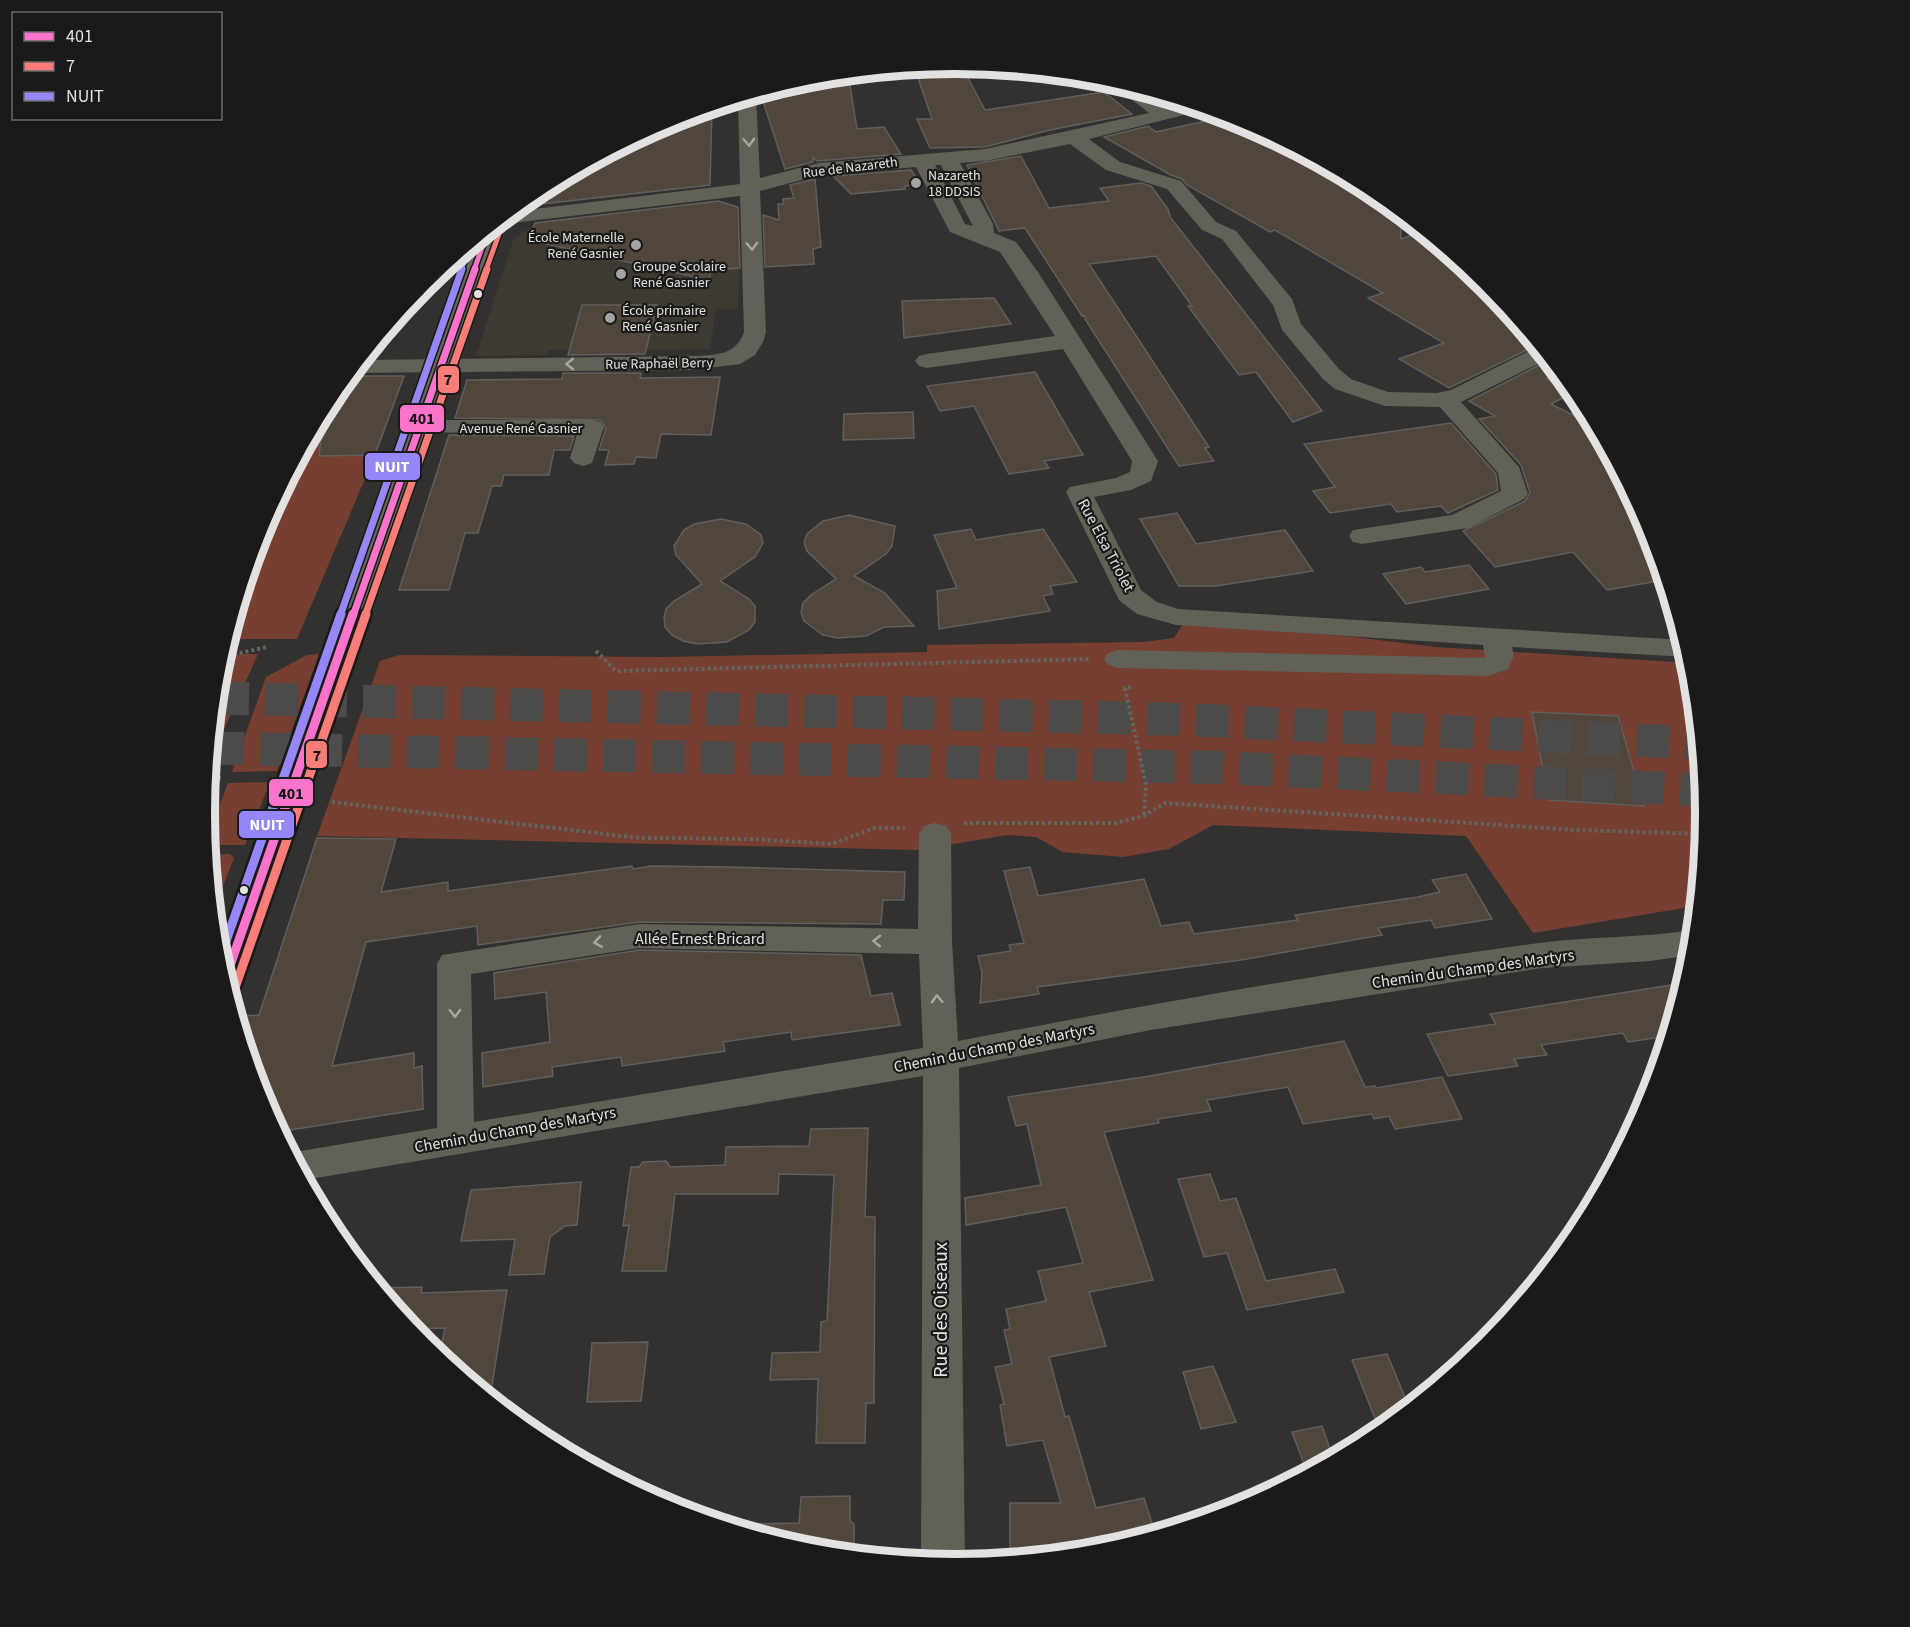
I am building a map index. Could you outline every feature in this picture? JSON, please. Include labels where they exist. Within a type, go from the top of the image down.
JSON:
[{"type":"main road","points":[[231,965],[393,507],[439,366],[483,244]]},
{"type":"street","points":[[1141,98],[1163,115]]},
{"type":"street","points":[[747,104],[751,188]]},
{"type":"street","name":"Rue de Nazareth","points":[[516,218],[751,188],[819,169],[986,154],[1074,137],[1184,110]]},
{"type":"street","points":[[1074,137],[1113,166],[1174,185],[1209,226],[1229,235],[1284,304],[1290,325],[1330,374],[1343,384],[1385,399],[1412,401],[1445,398],[1459,395],[1536,356]]},
{"type":"street","points":[[947,158],[983,224],[984,236]]},
{"type":"street","name":"Rue Elsa Triolet","points":[[922,160],[957,228],[984,236],[1008,247],[1030,277],[1145,461],[1142,476],[1122,485],[1079,492],[1129,594],[1148,608],[1176,616],[1495,637]]},
{"type":"street","name":"Rue Raphaël Berry","points":[[439,366],[693,363],[733,359],[747,352],[753,344],[755,332],[751,188]]},
{"type":"street","points":[[927,361],[1070,341]]},
{"type":"street","points":[[366,366],[439,366]]},
{"type":"street","points":[[1362,536],[1459,522],[1515,494],[1510,472],[1445,398]]},
{"type":"street","name":"Avenue René Gasnier","points":[[418,428],[592,427],[583,458]]},
{"type":"street","points":[[1118,659],[1488,667],[1498,663],[1500,655],[1495,637],[1676,648]]},
{"type":"street","points":[[935,834],[935,942],[941,1057]]},
{"type":"street","name":"Allée Ernest Bricard","points":[[456,1139],[454,964],[639,936],[935,942]]},
{"type":"street","name":"Chemin du Champ des Martyrs","points":[[304,1165],[859,1074],[1151,1017],[1542,955],[1650,949],[1683,944]]},
{"type":"street","name":"Rue des Oiseaux","points":[[941,1057],[943,1553]]},
{"type":"path","points":[[232,655],[267,647]]},
{"type":"path","points":[[596,651],[616,671],[1118,659]]},
{"type":"path","points":[[1144,816],[1146,785],[1125,688],[1154,682],[1162,660]]},
{"type":"path","points":[[216,778],[221,778]]},
{"type":"path","points":[[332,802],[639,838],[751,838],[832,844],[874,828],[909,827],[935,834],[964,823],[1115,823],[1144,816],[1165,802],[1575,830],[1694,834]]},
{"type":"shaded area","name":"Groupe Scolaire René Gasnier","points":[[722,202],[739,242],[738,309],[716,309],[710,349],[549,350],[546,355],[476,356],[514,238],[529,228]]},
{"type":"shaded area","points":[[359,376],[404,376],[375,455],[297,639],[236,639],[254,576],[271,530],[314,443]]},
{"type":"shaded area","points":[[1183,624],[1354,637],[1436,647],[1679,662],[1689,717],[1695,814],[1689,907],[1533,933],[1466,836],[1213,825],[1169,849],[1123,857],[1063,852],[1036,837],[1008,835],[918,850],[317,836],[380,661],[399,655],[663,657],[927,652],[927,645],[1144,642],[1174,638]]},
{"type":"shaded area","points":[[233,654],[258,654],[219,741]]},
{"type":"shaded area","points":[[319,654],[277,771],[232,772],[266,677],[307,655]]},
{"type":"shaded area","points":[[270,782],[245,845],[216,845],[215,817],[228,783]]},
{"type":"shaded area","points":[[230,854],[234,858],[220,894],[217,862],[217,855]]},
{"type":"building","points":[[917,75],[967,76],[985,110],[1104,92],[1132,114],[1050,130],[985,147],[930,148],[917,119],[932,119]]},
{"type":"building","points":[[849,81],[857,129],[884,127],[901,154],[817,161],[813,157],[813,162],[785,169],[762,99]]},
{"type":"building","points":[[712,115],[710,185],[535,205],[585,173],[594,171],[595,168],[628,150]]},
{"type":"building","points":[[1211,120],[1282,150],[1337,180],[1401,223],[1401,239],[1415,234],[1443,257],[1478,290],[1530,348],[1449,388],[1399,359],[1444,343],[1368,298],[1383,293],[1275,230],[1270,232],[1187,185],[1182,179],[1104,137],[1148,126],[1156,132]]},
{"type":"building","points":[[1021,156],[1049,208],[1109,201],[1100,188],[1141,183],[1151,186],[1168,209],[1170,217],[1322,411],[1293,422],[1256,372],[1239,375],[1188,306],[1192,306],[1156,256],[1089,264],[1209,447],[1205,448],[1214,461],[1179,466],[1085,316],[1082,316],[1025,228],[999,231],[967,165]]},
{"type":"building","points":[[911,170],[920,184],[905,186],[905,189],[851,194],[833,176]]},
{"type":"building","points":[[815,179],[821,247],[813,249],[814,264],[765,267],[763,215],[779,220],[778,204],[783,204],[783,199],[794,198],[790,185]]},
{"type":"building","points":[[718,201],[738,207],[740,268],[711,270],[709,280],[528,240],[535,223]]},
{"type":"building","points":[[994,298],[1011,324],[904,338],[902,301]]},
{"type":"building","points":[[582,305],[657,305],[645,354],[568,355]]},
{"type":"building","points":[[1542,363],[1551,376],[1546,379],[1557,384],[1566,396],[1551,404],[1580,419],[1596,444],[1639,530],[1642,539],[1638,542],[1658,581],[1607,590],[1573,552],[1495,567],[1463,531],[1525,501],[1530,493],[1521,465],[1479,419],[1495,416],[1469,401]]},
{"type":"building","points":[[1035,372],[1083,455],[1044,461],[1049,468],[1009,474],[974,406],[940,411],[927,386]]},
{"type":"building","points":[[563,373],[641,373],[640,378],[720,377],[711,435],[661,434],[656,458],[636,457],[634,464],[605,465],[609,450],[599,450],[606,428],[601,420],[455,418],[467,380],[562,379]]},
{"type":"building","points":[[359,376],[404,376],[375,455],[319,456],[322,430]]},
{"type":"building","points":[[913,412],[914,438],[843,440],[844,414]]},
{"type":"building","points":[[1451,423],[1496,474],[1498,490],[1448,513],[1441,506],[1397,512],[1391,504],[1330,513],[1313,491],[1335,487],[1304,444]]},
{"type":"building","points":[[449,435],[574,436],[570,450],[554,450],[549,475],[504,475],[501,486],[492,486],[478,533],[465,533],[449,590],[399,590]]},
{"type":"building","points":[[1177,513],[1196,544],[1285,530],[1313,571],[1216,586],[1179,586],[1140,519]]},
{"type":"building","points":[[849,515],[895,526],[892,546],[886,554],[854,576],[885,593],[914,626],[884,627],[866,636],[837,638],[823,635],[804,621],[801,612],[803,603],[836,579],[807,551],[804,542],[807,534],[823,521]]},
{"type":"building","points":[[721,519],[746,524],[761,535],[763,543],[755,557],[720,581],[749,599],[755,606],[755,622],[749,630],[727,642],[697,644],[683,641],[672,635],[665,627],[666,609],[674,601],[702,584],[676,555],[674,546],[684,530],[694,524]]},
{"type":"building","points":[[971,529],[976,540],[1043,529],[1077,582],[1050,586],[1053,594],[1043,596],[1050,611],[939,629],[937,591],[957,588],[934,535]]},
{"type":"building","points":[[1469,565],[1489,589],[1406,604],[1383,574],[1421,567],[1425,572]]},
{"type":"building","points":[[1532,712],[1618,716],[1644,806],[1549,800]]},
{"type":"building","points":[[317,838],[396,839],[381,892],[448,882],[448,891],[632,866],[633,869],[651,866],[905,872],[904,900],[883,900],[881,924],[639,922],[478,945],[477,926],[366,942],[332,1066],[414,1053],[414,1068],[422,1066],[423,1109],[286,1131],[271,1097],[243,1016],[259,1015]]},
{"type":"building","points":[[1030,867],[1038,896],[1144,879],[1161,926],[1189,922],[1194,934],[1298,920],[1295,915],[1418,897],[1440,892],[1432,880],[1466,874],[1492,919],[1435,928],[1431,920],[1378,928],[1382,935],[1241,960],[1037,987],[1039,994],[980,1003],[982,973],[978,956],[1011,951],[1009,945],[1024,943],[1004,871]]},
{"type":"building","points":[[639,950],[861,955],[871,996],[892,993],[900,1025],[792,1040],[791,1032],[723,1042],[725,1051],[622,1066],[621,1057],[552,1067],[553,1076],[483,1087],[482,1053],[550,1042],[546,992],[495,999],[494,973]]},
{"type":"building","points":[[1675,984],[1660,1037],[1628,1042],[1623,1033],[1541,1045],[1547,1055],[1514,1059],[1518,1066],[1448,1076],[1427,1034],[1496,1024],[1490,1014]]},
{"type":"building","points":[[1344,1041],[1365,1087],[1375,1086],[1376,1088],[1442,1077],[1462,1119],[1395,1129],[1389,1116],[1374,1119],[1372,1114],[1303,1124],[1288,1087],[1207,1100],[1211,1111],[1158,1119],[1159,1123],[1104,1132],[1153,1280],[1089,1292],[1106,1346],[1049,1357],[1065,1417],[1069,1416],[1096,1508],[1144,1498],[1153,1526],[1099,1539],[1010,1551],[1010,1503],[1061,1503],[1043,1440],[1007,1446],[1000,1405],[1004,1404],[995,1367],[1012,1364],[1004,1330],[1010,1329],[1006,1309],[1046,1301],[1038,1271],[1083,1263],[1066,1207],[966,1225],[965,1198],[1041,1185],[1027,1124],[1016,1126],[1008,1097],[1144,1077]]},
{"type":"building","points":[[868,1128],[865,1217],[875,1217],[874,1403],[866,1403],[865,1443],[816,1443],[818,1379],[770,1380],[772,1353],[820,1352],[821,1322],[827,1321],[834,1175],[779,1174],[778,1194],[675,1194],[666,1271],[622,1271],[629,1225],[623,1226],[631,1167],[639,1167],[643,1162],[666,1161],[670,1167],[725,1165],[726,1147],[809,1146],[811,1129]]},
{"type":"building","points":[[1210,1174],[1220,1201],[1236,1198],[1266,1281],[1335,1269],[1344,1292],[1247,1310],[1227,1253],[1204,1257],[1178,1179]]},
{"type":"building","points":[[581,1182],[577,1225],[565,1226],[550,1237],[544,1274],[509,1275],[515,1239],[461,1241],[471,1190]]},
{"type":"building","points":[[422,1287],[421,1293],[507,1290],[491,1390],[441,1346],[445,1328],[424,1329],[388,1288]]},
{"type":"building","points":[[648,1342],[641,1401],[587,1402],[592,1343]]},
{"type":"building","points":[[1387,1354],[1406,1400],[1376,1422],[1352,1360]]},
{"type":"building","points":[[1213,1366],[1236,1422],[1201,1429],[1183,1372]]},
{"type":"building","points":[[1322,1426],[1330,1451],[1304,1465],[1292,1432]]},
{"type":"building","points":[[850,1496],[850,1521],[854,1524],[854,1546],[811,1539],[749,1524],[799,1523],[801,1497]]},
{"type":"tunnel","points":[[224,698],[1174,719],[1691,743]]},
{"type":"tunnel","points":[[218,748],[1207,767],[1694,790]]},
{"type":"transit line","name":"7","points":[[236,985],[499,234]]},
{"type":"transit line","name":"401","points":[[230,964],[484,243]]},
{"type":"transit line","name":"NUIT","points":[[226,941],[465,259]]},
{"type":"place","name":"Nazareth 18 DDSIS","points":[[916,183]]},
{"type":"place","name":"École Maternelle René Gasnier","points":[[636,245]]},
{"type":"place","name":"Groupe Scolaire René Gasnier","points":[[621,274]]},
{"type":"place","name":"École primaire René Gasnier","points":[[610,318]]}]
